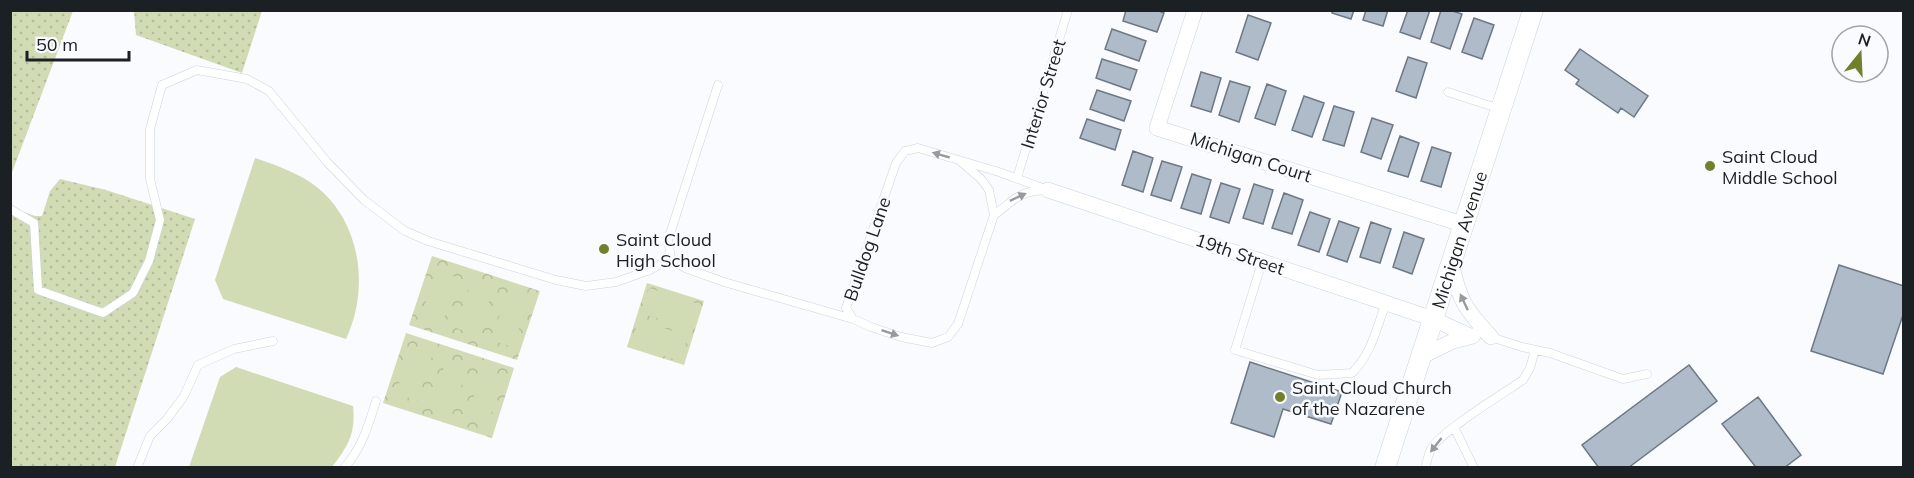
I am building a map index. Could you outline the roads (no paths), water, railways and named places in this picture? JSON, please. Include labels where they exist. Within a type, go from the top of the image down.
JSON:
[{"type":"street","name":"Michigan Court","points":[[1194,10],[1157,128],[1462,224]]},
{"type":"street","name":"Michigan Avenue","points":[[1384,468],[1533,10]]},
{"type":"street","name":"19th Street","points":[[1048,190],[1433,319],[1470,336]]},
{"type":"street","points":[[1451,260],[1463,302],[1469,313],[1491,337]]},
{"type":"street","points":[[1420,357],[1453,341],[1470,336],[1491,337]]},
{"type":"lane","name":"Interior Street","points":[[1017,178],[1068,10]]},
{"type":"lane","points":[[10,209],[34,223],[38,290],[103,313],[133,293],[149,261],[160,220],[150,179],[150,129],[162,86],[196,70],[247,80],[270,91],[327,162],[364,200],[405,231],[428,241],[556,280],[586,286],[616,282],[650,270],[671,258]]},
{"type":"lane","points":[[718,85],[668,240],[671,258],[685,268],[714,279],[853,319]]},
{"type":"lane","points":[[1448,92],[1500,109]]},
{"type":"lane","name":"Bulldog Lane","points":[[960,161],[981,179],[989,190],[994,215],[958,324],[948,337],[932,343],[901,337],[853,319],[846,309],[896,163],[905,151],[918,148],[1017,178],[1048,190]]},
{"type":"lane","points":[[994,215],[1019,195],[1048,190]]},
{"type":"lane","points":[[1262,262],[1235,350],[1318,375],[1352,374],[1364,362],[1386,303]]},
{"type":"lane","points":[[1491,337],[1550,353],[1623,379],[1647,374]]},
{"type":"lane","points":[[137,468],[150,436],[167,419],[184,396],[198,365],[234,350],[273,341]]},
{"type":"lane","points":[[1425,468],[1432,448],[1454,427],[1523,380],[1530,368],[1535,350]]},
{"type":"lane","points":[[344,468],[352,459],[370,423],[376,400]]},
{"type":"lane","points":[[1454,427],[1474,468]]},
{"type":"place","name":"Saint Cloud Middle School","points":[[1710,166]]},
{"type":"place","name":"Saint Cloud High School","points":[[604,249]]},
{"type":"place","name":"Saint Cloud Church of the Nazarene","points":[[1280,397]]}]
